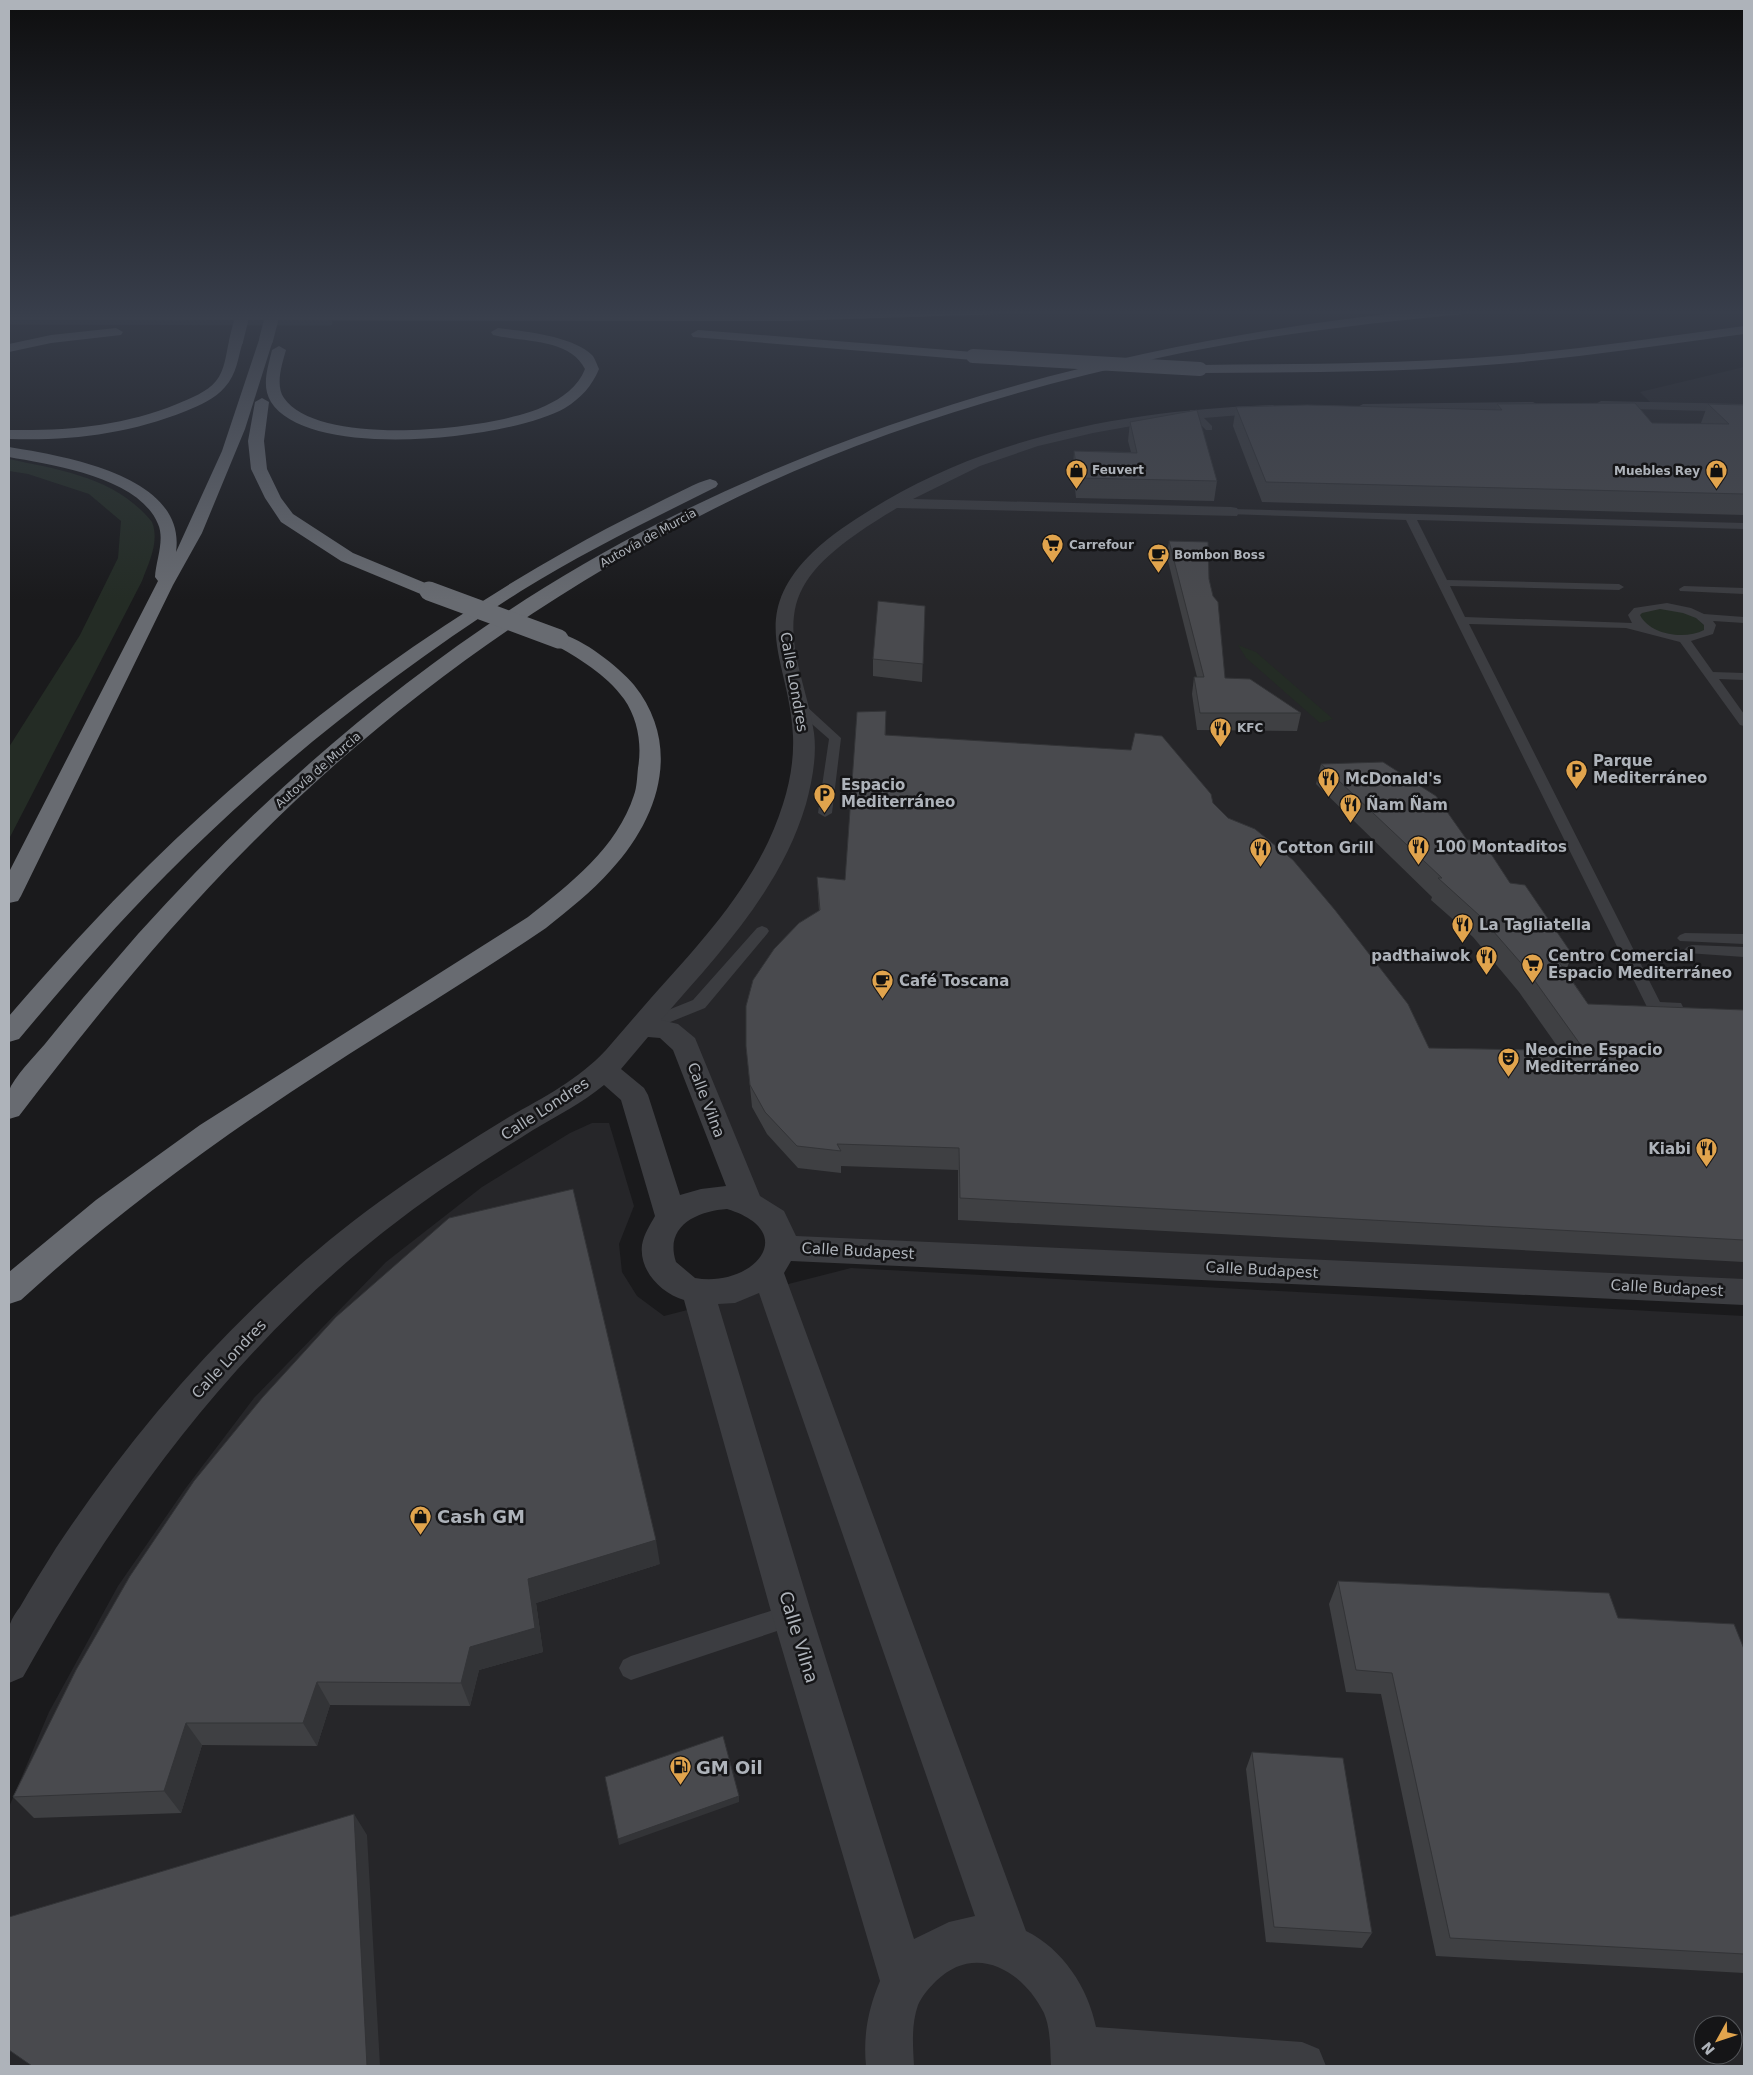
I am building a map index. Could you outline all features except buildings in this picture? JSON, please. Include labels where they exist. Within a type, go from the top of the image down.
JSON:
[{"type":"highway","points":[[9,435],[63,435],[96,431],[149,420],[186,406]]},
{"type":"highway","points":[[9,896],[164,585],[178,567],[249,406]]},
{"type":"highway","points":[[9,1291],[73,1234],[166,1164],[281,1085],[522,931],[579,888],[603,864],[622,840],[645,797],[651,777],[651,741],[648,725],[630,691],[616,675],[598,662],[559,638],[429,591],[347,557],[288,518],[274,498],[259,469],[256,441],[261,406]]},
{"type":"highway","points":[[282,406],[297,417],[316,425],[366,434],[428,434],[493,426],[547,410],[554,406]]},
{"type":"highway","name":"Autovía de Murcia","points":[[9,1033],[68,963],[158,870],[253,782],[340,710],[437,638],[513,588],[610,533],[728,476],[891,413],[915,406]]},
{"type":"highway","name":"Autovía de Murcia","points":[[9,1109],[78,1019],[164,920],[244,837],[330,758],[471,646],[536,602],[638,541],[733,494],[836,450],[920,418],[960,406]]},
{"type":"highway","points":[[9,452],[93,472],[140,492],[157,506],[167,524],[169,544],[164,565],[164,585]]},
{"type":"street","points":[[1353,408],[1552,406]]},
{"type":"street","points":[[1720,406],[1744,408]]},
{"type":"street","name":"Calle Londres","points":[[9,1663],[44,1600],[113,1496],[180,1413],[252,1332],[322,1265],[388,1212],[454,1166],[584,1086],[603,1069],[641,1027],[736,916],[760,882],[775,852],[796,798],[804,764],[801,708],[783,641],[783,621],[788,601],[797,583],[819,556],[858,525],[892,503],[966,468],[1047,439],[1137,419],[1193,412],[1283,409]]},
{"type":"street","points":[[892,503],[1230,512]]},
{"type":"street","name":"Calle Vilna","points":[[641,1027],[668,1030],[684,1045],[747,1201]]},
{"type":"street","points":[[603,1069],[634,1095],[671,1217]]},
{"type":"street","points":[[727,1197],[747,1201],[770,1215],[781,1238],[774,1260],[748,1286],[723,1293],[698,1292],[680,1285],[666,1274],[658,1260],[656,1245],[661,1230],[671,1217],[687,1206],[707,1199],[727,1197]]},
{"type":"street","points":[[774,1260],[1008,1945]]},
{"type":"street","name":"Calle Budapest","points":[[774,1260],[1744,1292]]},
{"type":"street","name":"Calle Vilna","points":[[698,1292],[792,1615],[904,1981]]},
{"type":"street","points":[[890,2066],[886,2044],[891,2010],[904,1981],[925,1957],[951,1943],[979,1939],[1008,1945],[1034,1961],[1055,1985],[1070,2016],[1076,2058],[1302,2066]]},
{"type":"lane","points":[[1193,412],[1209,428]]},
{"type":"lane","points":[[1230,512],[1744,526]]},
{"type":"lane","points":[[1410,517],[1655,1006],[1695,1008]]},
{"type":"lane","points":[[1443,582],[1619,587]]},
{"type":"lane","points":[[1684,589],[1744,590]]},
{"type":"lane","points":[[1460,616],[1634,615],[1643,608],[1660,606],[1682,609],[1702,617],[1744,620]]},
{"type":"lane","points":[[1634,615],[1637,622],[1646,629]]},
{"type":"lane","points":[[1460,616],[1626,625],[1663,635],[1683,638],[1702,636],[1710,630],[1720,627],[1744,627]]},
{"type":"lane","points":[[1702,617],[1710,626],[1710,630]]},
{"type":"lane","points":[[1683,638],[1744,722]]},
{"type":"lane","points":[[1710,675],[1744,676]]},
{"type":"lane","points":[[801,708],[836,738],[825,812]]},
{"type":"lane","points":[[641,1027],[699,1004],[762,931]]},
{"type":"lane","points":[[1744,939],[1689,944],[1744,952]]},
{"type":"lane","points":[[631,1668],[792,1615]]},
{"type":"shaded area","name":"Parque Mediterráneo","points":[[1608,406],[1744,406],[1744,1292],[804,1249],[761,1207],[685,1045],[641,1027],[706,953],[796,798],[788,601],[824,551],[939,479],[1047,439],[1169,414]]},
{"type":"shaded area","points":[[9,459],[80,476],[113,490],[128,499],[150,519],[155,537],[152,553],[142,581],[9,839],[9,747],[80,635],[118,558],[121,521],[89,494],[28,474],[9,471]]},
{"type":"shaded area","points":[[1643,607],[1688,611],[1710,630],[1688,638],[1650,631],[1636,611]]},
{"type":"shaded area","points":[[1238,645],[1256,652],[1333,719],[1320,723],[1246,658]]},
{"type":"shaded area","points":[[592,1123],[609,1123],[634,1206],[619,1244],[622,1272],[637,1296],[664,1316],[851,1268],[1744,1316],[1744,2066],[9,2066],[9,1807],[49,1712],[118,1586],[185,1489],[254,1398],[386,1262],[482,1187],[570,1133]]},
{"type":"place","name":"Feuvert","points":[[1076,489]]},
{"type":"place","name":"Muebles Rey","points":[[1716,490]]},
{"type":"place","name":"Carrefour","points":[[1053,564]]},
{"type":"place","name":"Bombon Boss","points":[[1158,574]]},
{"type":"place","name":"KFC","points":[[1221,747]]},
{"type":"place","name":"Parque Mediterráneo","points":[[1577,789]]},
{"type":"place","name":"McDonald's","points":[[1329,798]]},
{"type":"place","name":"Espacio Mediterráneo","points":[[825,813]]},
{"type":"place","name":"Ñam Ñam","points":[[1350,824]]},
{"type":"place","name":"100 Montaditos","points":[[1419,866]]},
{"type":"place","name":"Cotton Grill","points":[[1261,867]]},
{"type":"place","name":"La Tagliatella","points":[[1463,944]]},
{"type":"place","name":"padthaiwok","points":[[1486,975]]},
{"type":"place","name":"Centro Comercial Espacio Mediterráneo","points":[[1532,984]]},
{"type":"place","name":"Café Toscana","points":[[883,1000]]},
{"type":"place","name":"Neocine Espacio Mediterráneo","points":[[1509,1078]]},
{"type":"place","name":"Kiabi","points":[[1707,1168]]},
{"type":"place","name":"Cash GM","points":[[421,1535]]},
{"type":"place","name":"GM Oil","points":[[680,1786]]}]
